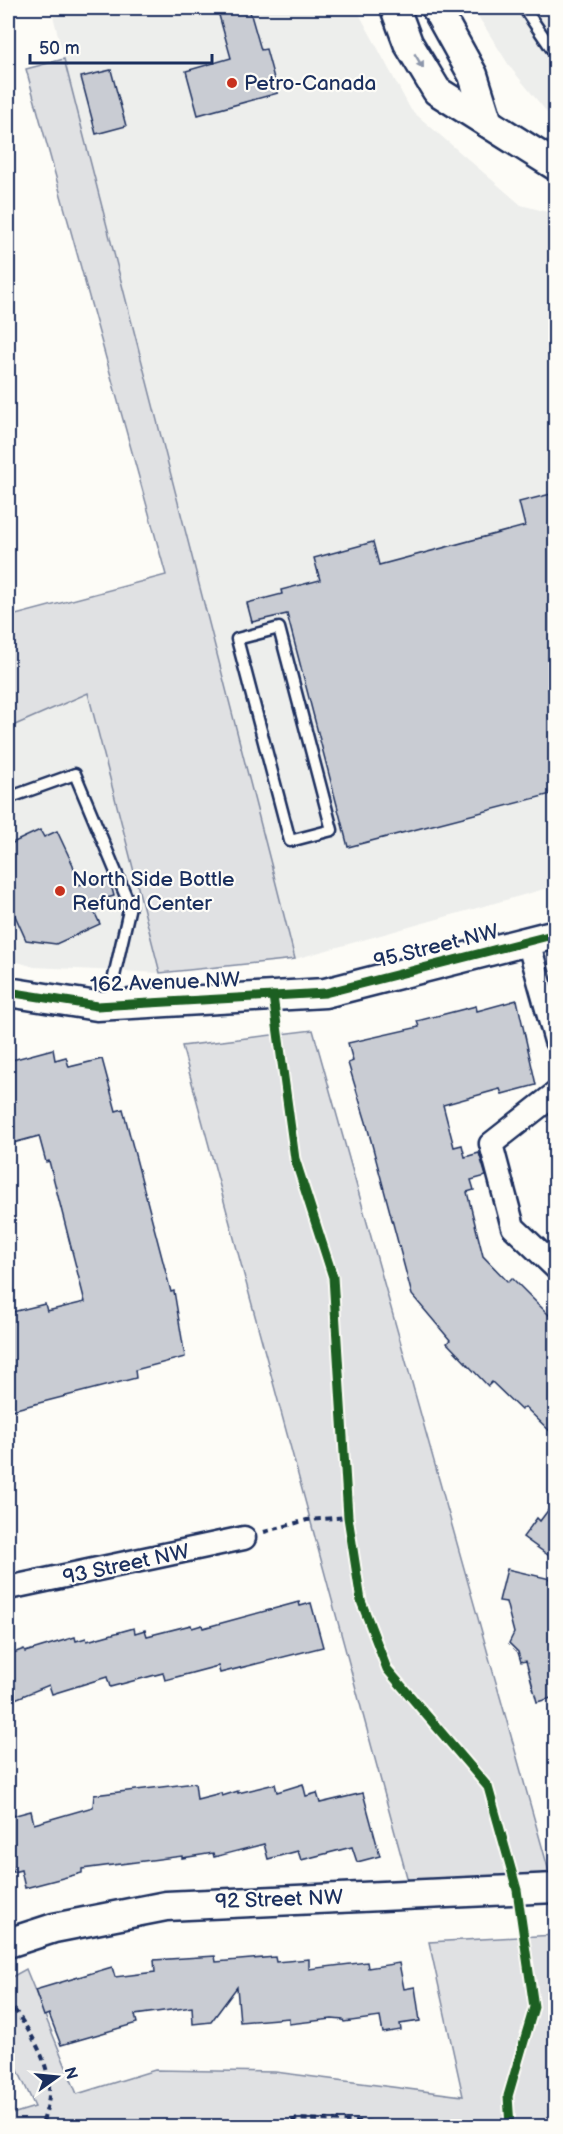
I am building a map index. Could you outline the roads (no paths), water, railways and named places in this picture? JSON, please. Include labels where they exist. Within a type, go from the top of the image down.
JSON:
[{"type":"street","points":[[395,8],[408,43],[437,91],[555,166]]},
{"type":"street","points":[[436,8],[473,75],[488,123]]},
{"type":"street","name":"95 Street NW","points":[[325,993],[555,934]]},
{"type":"street","points":[[528,941],[555,1041]]},
{"type":"street","name":"162 Avenue NW","points":[[8,992],[107,1005],[325,993]]},
{"type":"street","points":[[555,1093],[491,1144],[513,1227],[555,1268]]},
{"type":"street","name":"93 Street NW","points":[[8,1588],[244,1538]]},
{"type":"street","name":"92 Street NW","points":[[8,1943],[54,1928],[166,1906],[555,1888]]},
{"type":"lane","points":[[525,8],[555,55]]},
{"type":"lane","points":[[279,628],[332,830],[290,841],[237,639],[279,628]]},
{"type":"lane","points":[[8,798],[75,774],[130,906],[107,1005]]},
{"type":"place","name":"Petro-Canada","points":[[232,83]]},
{"type":"place","name":"North Side Bottle Refund Center","points":[[60,891]]}]
